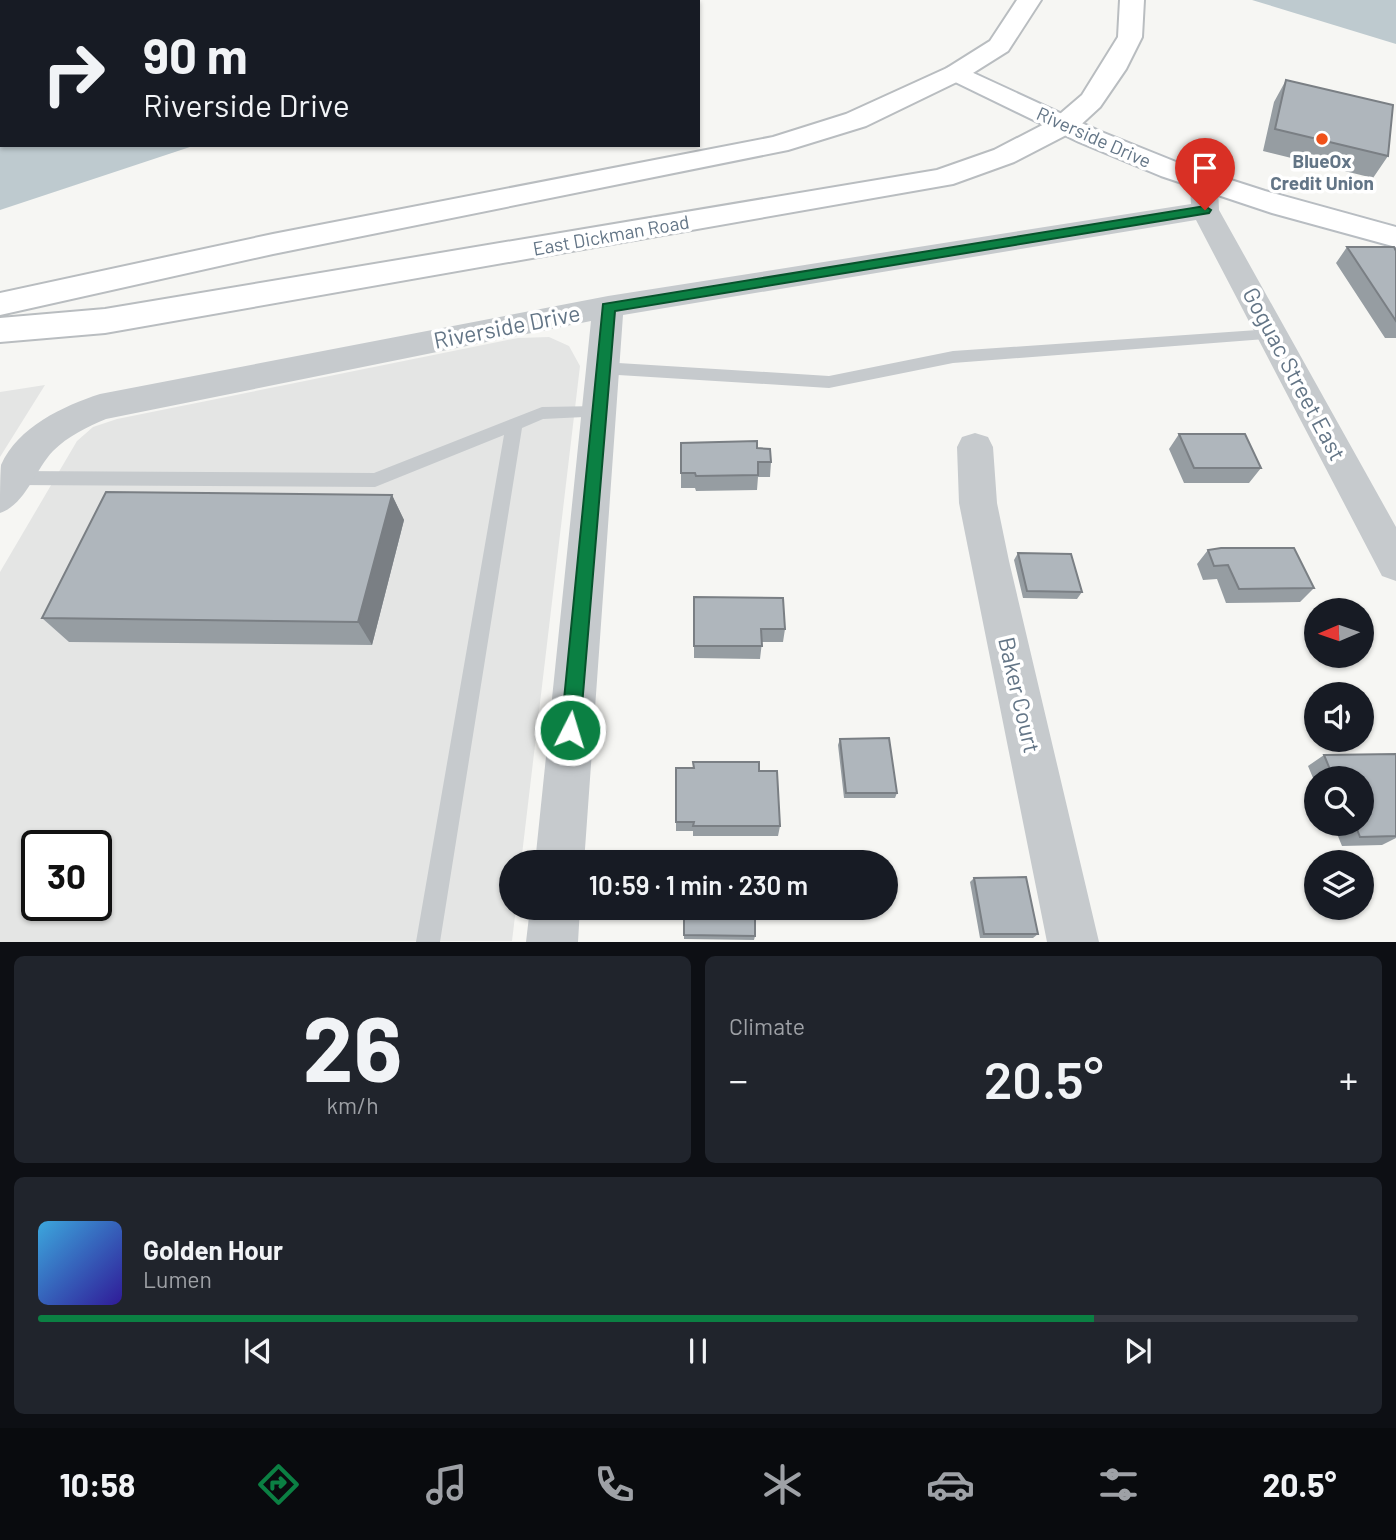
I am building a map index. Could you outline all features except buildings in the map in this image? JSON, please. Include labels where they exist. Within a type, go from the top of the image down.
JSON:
[{"type":"main road","points":[[0,304],[260,247],[778,144],[856,120],[956,74],[999,46],[1029,0]]},
{"type":"main road","name":"East Dickman Road","points":[[0,330],[105,321],[943,178],[1004,156],[1065,125],[1091,101],[1113,69],[1130,37],[1132,0]]},
{"type":"main road","name":"Riverside Drive","points":[[956,74],[1065,125],[1204,196],[1396,237]]},
{"type":"street","name":"Riverside Drive","points":[[6,488],[30,450],[63,424],[81,414],[109,405],[608,307],[1204,196]]},
{"type":"street","name":"Goguac Street East","points":[[1204,196],[1272,334],[1396,564]]},
{"type":"street","points":[[560,850],[608,307]]},
{"type":"street","name":"Baker Court","points":[[975,447],[978,503],[989,561],[1073,942]]},
{"type":"street","points":[[552,942],[554,920]]},
{"type":"lane","points":[[603,368],[829,382],[953,357],[1272,334]]},
{"type":"lane","points":[[6,488],[375,480],[542,413],[599,412]]},
{"type":"lane","points":[[428,942],[514,425]]},
{"type":"shaded area","points":[[1252,0],[1396,0],[1396,44]]},
{"type":"shaded area","points":[[0,147],[190,147],[0,210]]},
{"type":"shaded area","points":[[549,337],[569,346],[580,366],[523,850],[499,850],[499,920],[515,920],[512,941],[0,942],[0,572],[77,441],[93,427],[117,419],[518,338]]},
{"type":"shaded area","points":[[45,385],[0,457],[0,392]]},
{"type":"place","name":"BlueOx Credit Union","points":[[1322,139]]},
{"type":"route","points":[[570,730],[608,307],[1205,210]]}]
